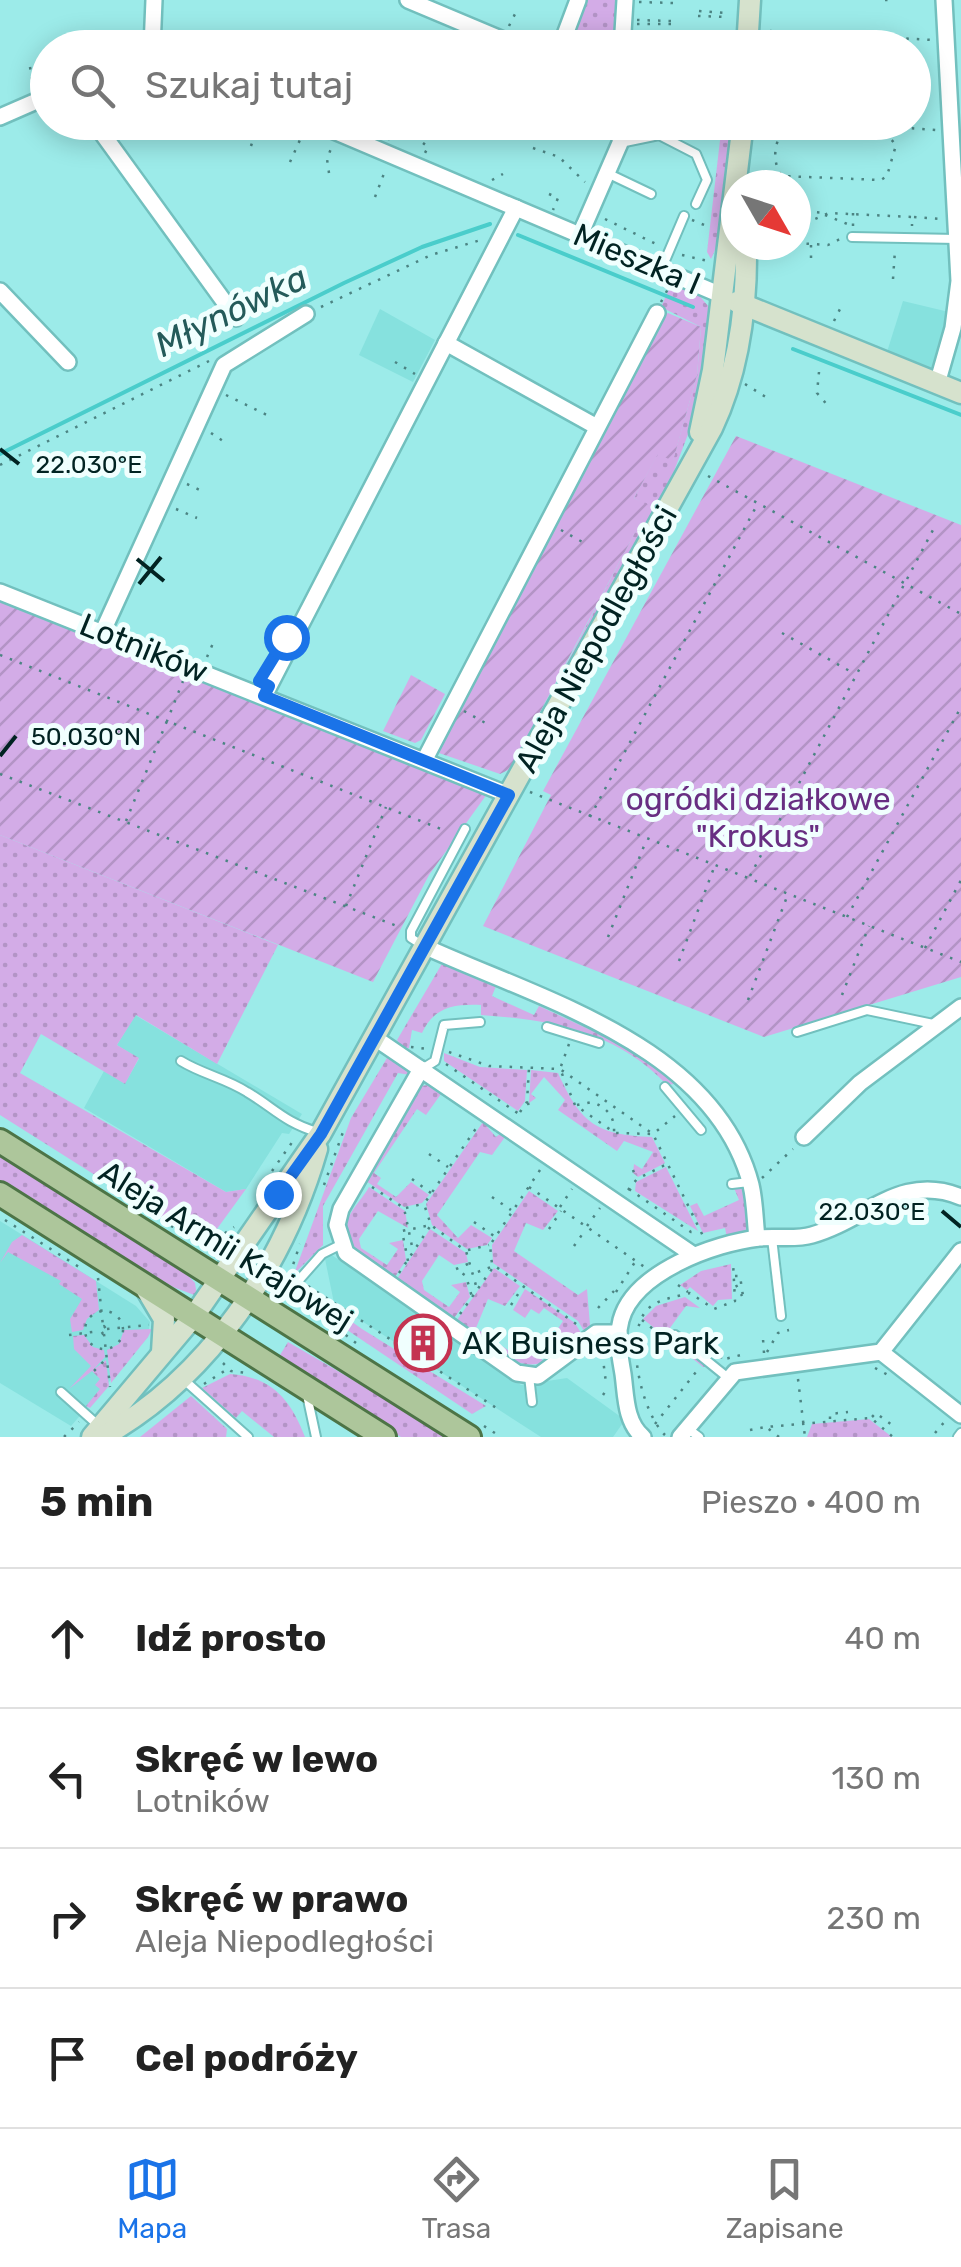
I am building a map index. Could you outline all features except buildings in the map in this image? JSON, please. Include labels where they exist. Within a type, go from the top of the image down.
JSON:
[{"type":"main road","name":"Aleja Armii Krajowej","points":[[0,1141],[469,1437]]},
{"type":"main road","points":[[0,1194],[223,1334],[257,1367],[299,1384],[384,1437]]},
{"type":"street","points":[[153,30],[154,0]]},
{"type":"street","points":[[408,0],[479,30]]},
{"type":"street","points":[[563,30],[578,0]]},
{"type":"street","points":[[748,30],[750,0]]},
{"type":"street","points":[[937,384],[957,306],[944,0]]},
{"type":"street","points":[[624,1],[624,30]]},
{"type":"street","points":[[0,117],[30,100]]},
{"type":"street","points":[[107,140],[236,318]]},
{"type":"street","name":"Mieszka I","points":[[360,140],[389,150],[514,212],[580,235],[961,393]]},
{"type":"street","points":[[580,235],[620,140]]},
{"type":"street","name":"Aleja Niepodległości","points":[[699,466],[741,140]]},
{"type":"street","name":"Aleja Niepodległości","points":[[742,140],[744,170]]},
{"type":"street","points":[[264,696],[446,343],[493,240],[514,212]]},
{"type":"street","name":"Aleja Niepodległości","points":[[98,1430],[194,1316],[321,1134],[512,790],[699,466],[724,405],[745,305],[746,260]]},
{"type":"street","points":[[0,291],[68,362]]},
{"type":"street","points":[[425,759],[658,310]]},
{"type":"street","points":[[103,631],[232,357],[306,314]]},
{"type":"street","points":[[446,343],[597,427]]},
{"type":"street","name":"Lotników","points":[[0,592],[512,790]]},
{"type":"street","points":[[426,946],[650,1051],[688,1080],[712,1107],[755,1181],[765,1238]]},
{"type":"street","points":[[804,1137],[860,1083],[961,1008]]},
{"type":"street","points":[[375,1038],[692,1254]]},
{"type":"street","points":[[421,1069],[364,1185],[337,1225],[342,1244],[353,1261],[517,1373],[529,1376],[546,1372],[596,1333],[619,1333]]},
{"type":"street","name":"Aleja Niepodległości","points":[[98,1430],[180,1376],[223,1334],[276,1253],[321,1134]]},
{"type":"street","points":[[649,1431],[628,1412],[619,1333],[632,1300],[659,1277],[708,1248],[826,1230],[902,1191],[937,1189],[961,1197]]},
{"type":"street","points":[[883,1360],[958,1261]]},
{"type":"street","points":[[144,1286],[160,1308],[166,1330],[154,1366]]},
{"type":"street","points":[[689,1434],[728,1377],[764,1368],[883,1360],[955,1415]]},
{"type":"lane","points":[[620,144],[637,140]]},
{"type":"lane","points":[[669,140],[696,154],[707,180],[696,204]]},
{"type":"lane","points":[[607,173],[651,194]]},
{"type":"lane","points":[[661,270],[684,216]]},
{"type":"lane","points":[[852,238],[956,239]]},
{"type":"lane","points":[[426,946],[411,938],[411,931],[465,829]]},
{"type":"lane","points":[[797,1032],[866,1010],[938,1025]]},
{"type":"lane","points":[[421,1069],[435,1061],[444,1025],[480,1022]]},
{"type":"lane","points":[[546,1027],[599,1044]]},
{"type":"lane","points":[[180,1061],[250,1094],[271,1113],[321,1134]]},
{"type":"lane","points":[[673,1096],[688,1080]]},
{"type":"lane","points":[[664,1088],[698,1126],[712,1107]]},
{"type":"lane","points":[[732,1184],[755,1181]]},
{"type":"lane","points":[[765,1238],[781,1316]]},
{"type":"lane","points":[[299,1280],[322,1254],[342,1244]]},
{"type":"lane","points":[[673,1339],[728,1377]]},
{"type":"lane","points":[[180,1376],[248,1437]]},
{"type":"lane","points":[[529,1376],[532,1402]]},
{"type":"lane","points":[[299,1384],[308,1396],[316,1437]]},
{"type":"lane","points":[[61,1392],[98,1430]]},
{"type":"lane","points":[[232,1437],[233,1426]]},
{"type":"path","points":[[624,1],[673,3]]},
{"type":"path","points":[[508,30],[515,14]]},
{"type":"path","points":[[699,14],[727,15]]},
{"type":"path","points":[[624,22],[671,23]]},
{"type":"path","points":[[509,26],[519,30]]},
{"type":"path","points":[[931,40],[946,41]]},
{"type":"path","points":[[931,129],[951,131]]},
{"type":"path","points":[[250,146],[253,140]]},
{"type":"path","points":[[290,162],[301,140]]},
{"type":"path","points":[[329,173],[326,159],[334,140]]},
{"type":"path","points":[[375,197],[391,140]]},
{"type":"path","points":[[777,140],[776,166],[782,176],[884,178],[896,149],[894,141],[887,140]]},
{"type":"path","points":[[423,160],[428,147],[424,143]]},
{"type":"path","points":[[533,148],[559,158],[591,186]]},
{"type":"path","points":[[489,187],[503,174]]},
{"type":"path","points":[[549,194],[558,198],[551,214]]},
{"type":"path","points":[[825,206],[826,213]]},
{"type":"path","points":[[853,208],[853,214]]},
{"type":"path","points":[[881,209],[882,231]]},
{"type":"path","points":[[811,211],[942,219]]},
{"type":"path","points":[[590,212],[669,250],[709,261]]},
{"type":"path","points":[[811,220],[826,213],[864,228]]},
{"type":"path","points":[[684,216],[709,228]]},
{"type":"path","points":[[912,217],[912,233]]},
{"type":"path","points":[[893,279],[896,237]]},
{"type":"path","points":[[306,314],[432,255],[493,240]]},
{"type":"path","points":[[658,310],[669,286]]},
{"type":"path","points":[[832,328],[840,309]]},
{"type":"path","points":[[0,465],[228,352],[232,357]]},
{"type":"path","points":[[395,362],[420,376],[415,386]]},
{"type":"path","points":[[819,372],[817,393],[829,407]]},
{"type":"path","points":[[742,383],[769,399]]},
{"type":"path","points":[[214,389],[269,416]]},
{"type":"path","points":[[198,424],[226,443]]},
{"type":"path","points":[[699,466],[717,482],[757,505],[961,614]]},
{"type":"path","points":[[174,478],[204,492]]},
{"type":"path","points":[[162,502],[197,518]]},
{"type":"path","points":[[590,817],[757,505]]},
{"type":"path","points":[[548,522],[586,544]]},
{"type":"path","points":[[748,878],[934,528]]},
{"type":"path","points":[[782,633],[857,675]]},
{"type":"path","points":[[203,664],[214,640]]},
{"type":"path","points":[[0,654],[446,831]]},
{"type":"path","points":[[126,823],[185,675]]},
{"type":"path","points":[[452,705],[489,725]]},
{"type":"path","points":[[847,917],[961,707]]},
{"type":"path","points":[[0,774],[397,926]]},
{"type":"path","points":[[512,790],[961,962]]},
{"type":"path","points":[[345,908],[386,806]]},
{"type":"path","points":[[608,937],[647,839]]},
{"type":"path","points":[[679,962],[715,865]]},
{"type":"path","points":[[925,948],[961,880]]},
{"type":"path","points":[[748,1000],[788,894]]},
{"type":"path","points":[[842,995],[869,926]]},
{"type":"path","points":[[569,1042],[560,1070],[576,1106],[614,1133],[653,1134],[677,1114]]},
{"type":"path","points":[[405,1050],[417,1046],[437,1048]]},
{"type":"path","points":[[519,1114],[442,1062],[443,1050],[485,1065],[560,1070],[653,1134],[708,1248]]},
{"type":"path","points":[[485,1057],[485,1065]]},
{"type":"path","points":[[508,1130],[526,1104],[524,1060]]},
{"type":"path","points":[[591,1091],[595,1085]]},
{"type":"path","points":[[576,1106],[592,1102],[605,1109],[614,1119],[614,1133]]},
{"type":"path","points":[[526,1104],[534,1103]]},
{"type":"path","points":[[623,1114],[627,1107]]},
{"type":"path","points":[[364,1185],[404,1208],[424,1204],[481,1118]]},
{"type":"path","points":[[429,1154],[449,1168]]},
{"type":"path","points":[[755,1181],[783,1158]]},
{"type":"path","points":[[545,1163],[490,1245],[494,1266],[576,1322],[594,1352],[602,1351],[606,1383]]},
{"type":"path","points":[[617,1206],[637,1179],[676,1164]]},
{"type":"path","points":[[633,1170],[631,1175],[637,1179]]},
{"type":"path","points":[[412,1179],[432,1193]]},
{"type":"path","points":[[528,1187],[659,1277]]},
{"type":"path","points":[[630,1189],[690,1232],[700,1231]]},
{"type":"path","points":[[492,1197],[512,1211]]},
{"type":"path","points":[[686,1202],[693,1199]]},
{"type":"path","points":[[549,1228],[564,1201]]},
{"type":"path","points":[[424,1204],[430,1226],[466,1251],[477,1289]]},
{"type":"path","points":[[404,1208],[413,1253]]},
{"type":"path","points":[[0,1217],[84,1270]]},
{"type":"path","points":[[574,1246],[591,1220]]},
{"type":"path","points":[[474,1222],[495,1237]]},
{"type":"path","points":[[168,1224],[189,1236],[214,1240]]},
{"type":"path","points":[[408,1261],[402,1231],[430,1226]]},
{"type":"path","points":[[402,1270],[430,1226]]},
{"type":"path","points":[[466,1251],[490,1245]]},
{"type":"path","points":[[678,1285],[714,1308],[735,1301],[733,1262]]},
{"type":"path","points":[[470,1264],[456,1269],[466,1276],[472,1297]]},
{"type":"path","points":[[472,1274],[494,1266]]},
{"type":"path","points":[[450,1327],[494,1266]]},
{"type":"path","points":[[290,1274],[501,1411]]},
{"type":"path","points":[[734,1276],[740,1276],[743,1296],[738,1285],[734,1286]]},
{"type":"path","points":[[110,1286],[98,1278],[111,1388]]},
{"type":"path","points":[[510,1305],[523,1286]]},
{"type":"path","points":[[598,1308],[612,1289],[615,1292]]},
{"type":"path","points":[[307,1305],[316,1291]]},
{"type":"path","points":[[649,1431],[636,1338],[641,1319],[654,1304],[690,1293]]},
{"type":"path","points":[[101,1311],[113,1314],[122,1328],[118,1342],[106,1348],[90,1343],[85,1332],[88,1319],[101,1311]]},
{"type":"path","points":[[154,1319],[155,1332]]},
{"type":"path","points":[[641,1319],[673,1339]]},
{"type":"path","points":[[69,1334],[151,1325]]},
{"type":"path","points":[[768,1334],[763,1339],[765,1357],[778,1333],[789,1330]]},
{"type":"path","points":[[94,1371],[107,1358]]},
{"type":"path","points":[[868,1363],[883,1360],[896,1372]]},
{"type":"path","points":[[649,1431],[700,1368]]},
{"type":"path","points":[[64,1437],[98,1430],[111,1388],[121,1376]]},
{"type":"path","points":[[798,1377],[805,1437]]},
{"type":"path","points":[[830,1420],[830,1414],[848,1410],[850,1419]]},
{"type":"path","points":[[871,1418],[876,1413],[892,1425],[887,1431]]},
{"type":"path","points":[[935,1433],[955,1415]]},
{"type":"path","points":[[750,1430],[871,1418],[894,1437]]},
{"type":"path","points":[[766,1427],[776,1436]]},
{"type":"path","points":[[649,1431],[668,1437]]},
{"type":"shaded area","points":[[903,301],[949,312],[937,365],[931,369],[887,352]]},
{"type":"shaded area","points":[[380,309],[435,340],[413,382],[359,355]]},
{"type":"shaded area","points":[[135,1015],[302,1114],[289,1134],[282,1133],[246,1189],[226,1192],[84,1108],[104,1071],[125,1083],[139,1059],[117,1045]]},
{"type":"shaded area","points":[[0,1221],[136,1306],[150,1322],[148,1337],[71,1426],[0,1383]]},
{"type":"shaded area","points":[[323,1249],[521,1385],[567,1378],[625,1420],[613,1437],[541,1437],[334,1303]]},
{"type":"green space","points":[[583,0],[616,0],[614,30],[572,30]]},
{"type":"green space","points":[[720,140],[731,140],[729,170],[721,170],[721,231],[711,259],[707,252]]},
{"type":"green space","points":[[671,285],[697,293],[709,307],[698,408],[671,479],[513,767],[648,507],[634,498],[658,453],[673,460],[697,375],[701,327],[661,307]]},
{"type":"green space","points":[[668,313],[701,327],[697,375],[673,461],[658,454],[634,498],[649,506],[510,769],[500,774],[436,752],[663,315]]},
{"type":"green space","name":"ogródki działkowe \"Krokus\"","points":[[736,436],[961,525],[961,977],[764,1037],[483,926],[551,795],[543,791]]},
{"type":"green space","points":[[0,601],[487,794],[429,875],[373,982],[0,835]]},
{"type":"green space","points":[[411,675],[445,694],[421,740],[415,743],[383,731]]},
{"type":"green space","points":[[0,835],[278,945],[217,1064],[136,1015],[117,1045],[139,1058],[125,1084],[41,1034],[20,1073],[226,1192],[246,1189],[214,1233],[174,1225],[0,1115]]},
{"type":"green space","points":[[443,962],[496,986],[492,996],[534,1015],[539,1006],[638,1052],[674,1084],[667,1085],[626,1052],[604,1040],[558,1025],[481,1015],[481,1005],[462,1005],[439,1012],[422,1033],[412,1030],[409,1048],[404,1049],[397,1040]]},
{"type":"green space","points":[[444,1053],[480,1067],[527,1070],[525,1101],[518,1111],[444,1061]]},
{"type":"green space","points":[[392,1056],[410,1075],[398,1073],[323,1206],[323,1245],[294,1274],[351,1118],[387,1058]]},
{"type":"green space","points":[[531,1070],[558,1073],[575,1104],[593,1123],[617,1133],[652,1137],[665,1163],[638,1177],[633,1173],[634,1164],[642,1169],[653,1152],[624,1141],[617,1151],[558,1110],[565,1100],[544,1077],[531,1094],[536,1098],[529,1103]]},
{"type":"green space","points":[[428,1085],[441,1094],[426,1115],[417,1109],[374,1173],[381,1178],[377,1184],[396,1197],[411,1182],[429,1195],[422,1203],[404,1207],[366,1181],[421,1086]]},
{"type":"green space","points":[[483,1122],[496,1137],[505,1137],[492,1155],[480,1152],[437,1215],[458,1238],[471,1225],[492,1238],[487,1245],[467,1249],[432,1225],[426,1204]]},
{"type":"green space","points":[[0,1151],[178,1265],[195,1283],[197,1296],[173,1287],[0,1182]]},
{"type":"green space","points":[[666,1167],[698,1231],[635,1191],[636,1182]]},
{"type":"green space","points":[[741,1185],[748,1220],[745,1232],[727,1238],[725,1228],[703,1233],[690,1206],[697,1203],[704,1216],[739,1200],[734,1188]]},
{"type":"green space","points":[[369,1187],[405,1211],[408,1228],[378,1211],[359,1239],[361,1248],[387,1265],[398,1249],[389,1243],[403,1240],[406,1260],[395,1277],[351,1246],[348,1236],[351,1213]]},
{"type":"green space","points":[[529,1191],[558,1211],[543,1230],[526,1223],[514,1251],[578,1295],[587,1289],[590,1325],[584,1331],[578,1321],[493,1263],[492,1245]]},
{"type":"green space","points":[[430,1229],[466,1253],[468,1262],[454,1265],[439,1255],[422,1281],[424,1290],[449,1307],[460,1292],[451,1285],[466,1282],[470,1297],[454,1318],[397,1279]]},
{"type":"green space","points":[[22,1235],[96,1281],[99,1310],[87,1319],[83,1330],[72,1332],[70,1319],[82,1299],[59,1284],[61,1281],[8,1252],[0,1263],[12,1242]]},
{"type":"green space","points":[[731,1264],[732,1299],[718,1300],[713,1306],[690,1287],[687,1290],[680,1285],[701,1271]]},
{"type":"green space","points":[[494,1268],[520,1286],[505,1306],[488,1299],[476,1328],[515,1355],[522,1346],[544,1361],[534,1364],[511,1359],[457,1320]]},
{"type":"green space","points":[[294,1280],[362,1329],[486,1406],[472,1414],[304,1301]]},
{"type":"green space","points":[[525,1289],[575,1323],[581,1333],[560,1349],[549,1342],[563,1321],[544,1308],[539,1314],[531,1309],[525,1318],[513,1310]]},
{"type":"green space","points":[[685,1297],[700,1308],[686,1306],[667,1332],[709,1366],[703,1367],[643,1319],[656,1306]]},
{"type":"green space","points":[[152,1329],[111,1383],[107,1350],[119,1344],[124,1330]]},
{"type":"green space","points":[[84,1335],[93,1347],[104,1350],[105,1357],[93,1370],[106,1360],[109,1386],[90,1408],[86,1406],[100,1389],[95,1385],[100,1379],[92,1371],[69,1389],[91,1366],[74,1349],[73,1336]]},
{"type":"green space","points":[[288,1342],[451,1437],[401,1437],[277,1360]]},
{"type":"green space","points":[[230,1374],[258,1380],[278,1393],[305,1437],[274,1437],[242,1411],[236,1418],[202,1388]]},
{"type":"green space","points":[[191,1396],[227,1429],[226,1437],[140,1437]]},
{"type":"green space","points":[[869,1419],[892,1437],[807,1437],[812,1424]]},
{"type":"waterway","name":"Młynówka","points":[[0,454],[344,283],[422,247],[490,224]]},
{"type":"waterway","name":"Młynówka","points":[[518,235],[693,307]]},
{"type":"waterway","name":"Młynówka","points":[[793,349],[961,415]]},
{"type":"place","name":"AK Buisness Park","points":[[423,1343]]},
{"type":"route","points":[[278,1194],[321,1134],[509,795],[264,696],[269,686],[259,681],[267,674],[286,637]]}]
